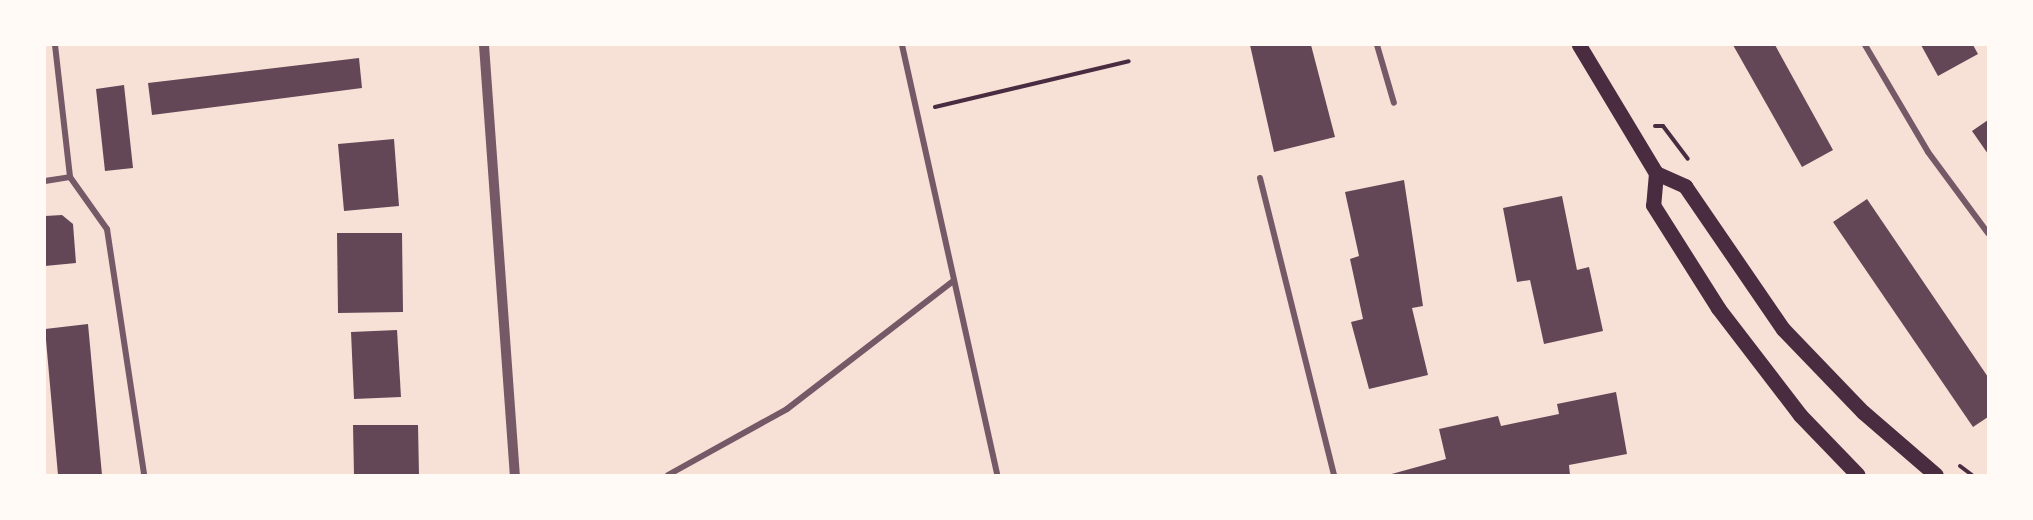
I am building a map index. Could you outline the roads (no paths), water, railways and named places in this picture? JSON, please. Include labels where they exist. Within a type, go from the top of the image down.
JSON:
[{"type":"main road","points":[[1579,45],[1656,173],[1684,186],[1783,328],[1863,412],[1935,475]]},
{"type":"main road","points":[[1656,173],[1653,205],[1718,308],[1800,415],[1858,475]]},
{"type":"street","points":[[55,45],[70,177],[107,229],[144,475]]},
{"type":"street","points":[[484,45],[515,475]]},
{"type":"street","points":[[902,45],[997,475]]},
{"type":"street","points":[[1377,45],[1394,103]]},
{"type":"street","points":[[1865,45],[1928,152],[1988,233]]},
{"type":"street","points":[[45,181],[70,177]]},
{"type":"street","points":[[1260,178],[1334,475]]},
{"type":"street","points":[[668,475],[787,410],[953,281]]}]
